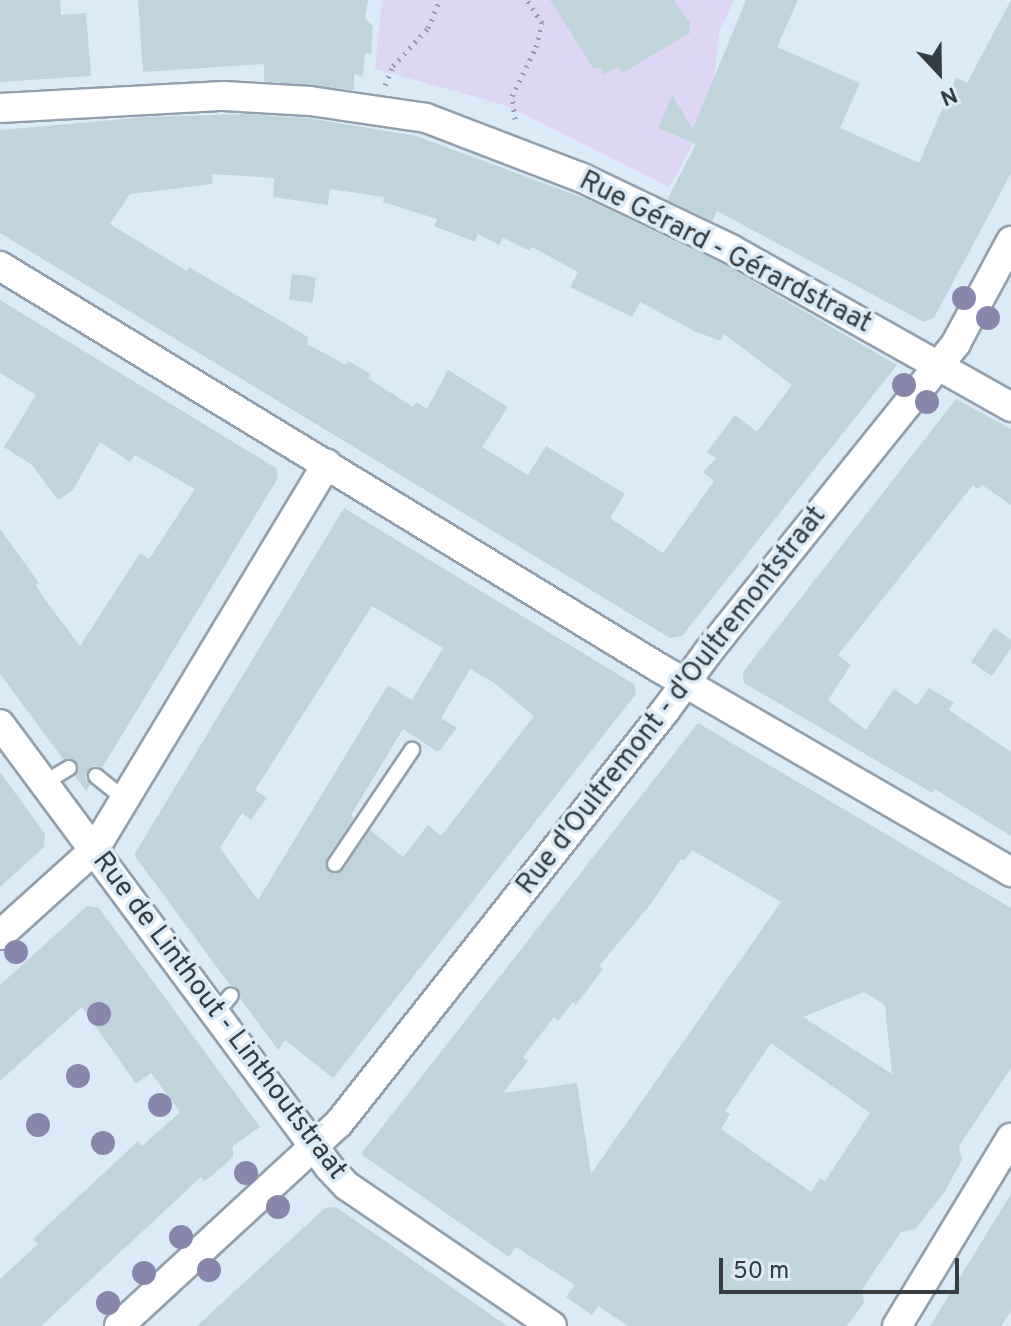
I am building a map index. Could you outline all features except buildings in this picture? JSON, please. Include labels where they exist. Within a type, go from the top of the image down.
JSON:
[{"type":"street","name":"Rue Gérard - Gérardstraat","points":[[0,108],[224,96],[310,101],[426,118],[580,177],[731,249],[1011,407]]},
{"type":"street","name":"Rue d'Oultremont - d'Oultremontstraat","points":[[119,1326],[339,1123],[956,343],[1011,241]]},
{"type":"street","points":[[0,266],[686,683],[1011,872]]},
{"type":"street","points":[[0,935],[94,850],[327,464]]},
{"type":"street","name":"Rue de Linthout - Linthoutstraat","points":[[0,724],[94,850],[224,1004],[313,1148],[347,1186],[552,1326]]},
{"type":"street","points":[[897,1326],[1011,1138]]},
{"type":"lane","points":[[335,864],[412,750]]},
{"type":"lane","points":[[44,783],[69,768]]},
{"type":"lane","points":[[96,776],[124,799]]},
{"type":"path","points":[[384,87],[393,66],[428,28],[440,0]]},
{"type":"path","points":[[515,119],[512,96],[536,47],[542,23],[527,0]]},
{"type":"shaded area","points":[[382,0],[734,0],[719,33],[715,73],[726,85],[669,187],[505,105],[375,69]]}]
